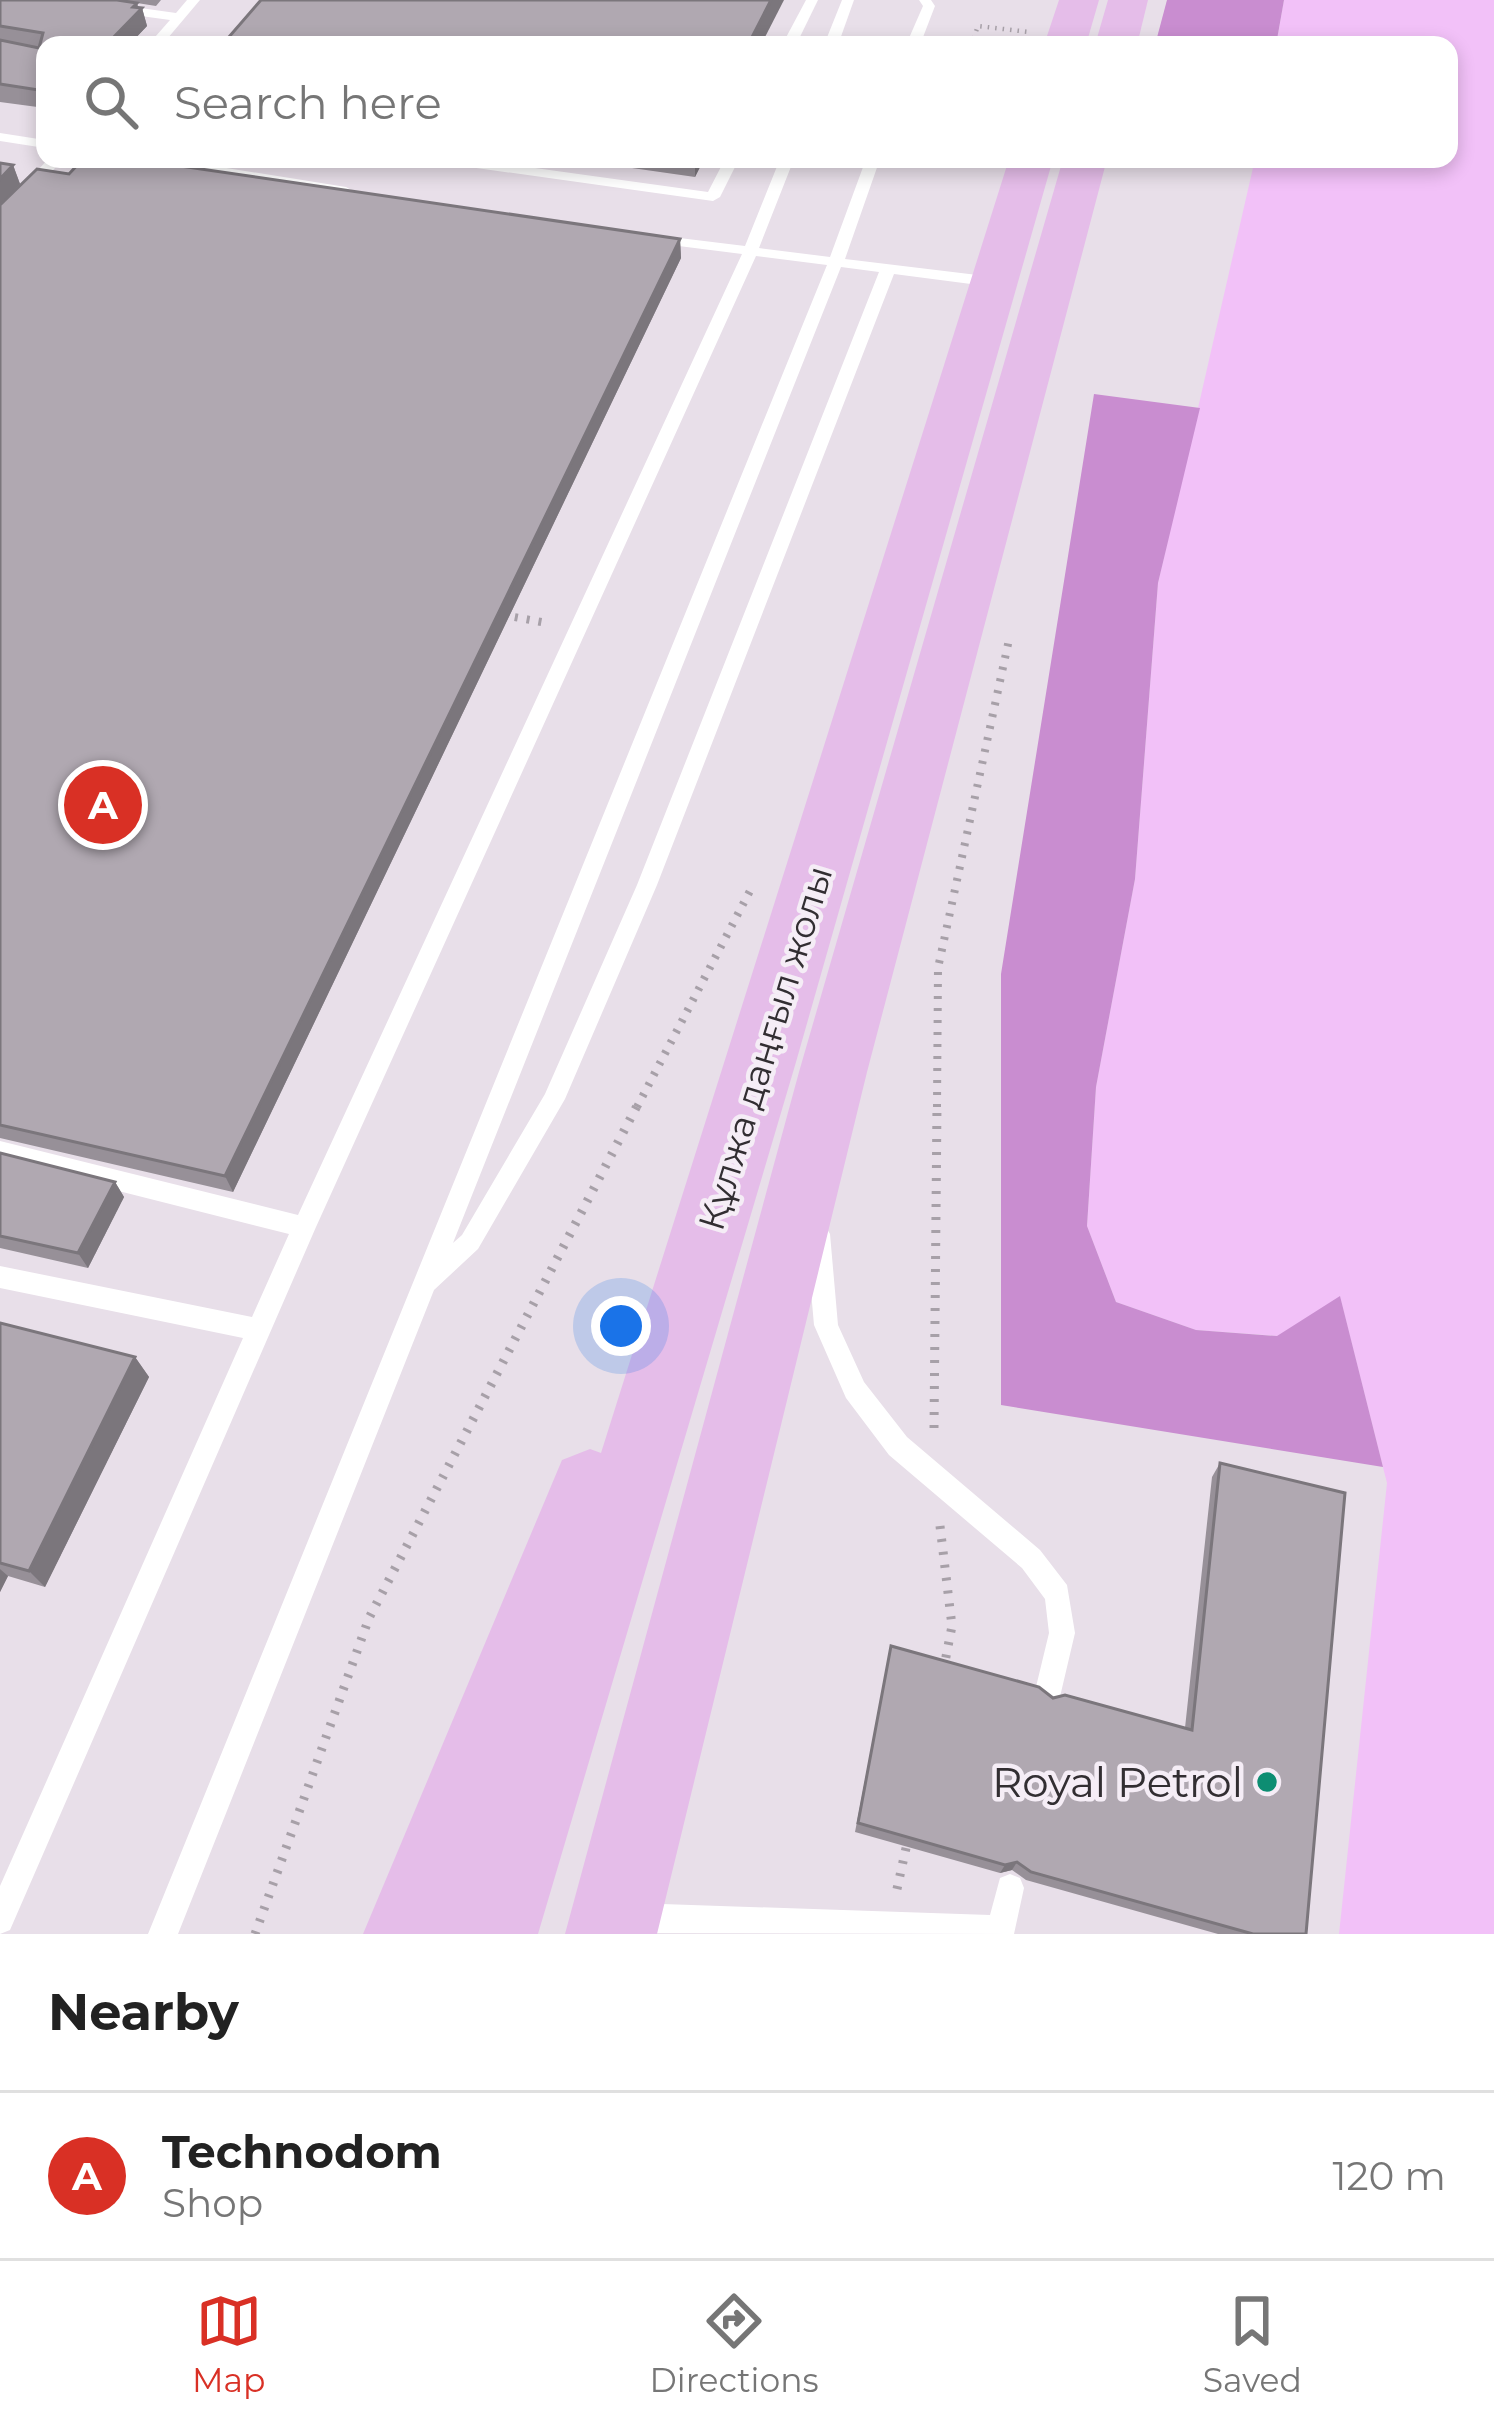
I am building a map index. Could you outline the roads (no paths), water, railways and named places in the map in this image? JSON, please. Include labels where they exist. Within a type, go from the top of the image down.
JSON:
[{"type":"main road","points":[[1068,36],[1079,0]]},
{"type":"main road","points":[[1118,36],[1128,0]]},
{"type":"main road","name":"Құлжа даңғыл жолы","points":[[613,1929],[798,1067],[994,282],[1028,168]]},
{"type":"main road","name":"Құлжа даңғыл жолы","points":[[492,1934],[798,1067],[1082,168]]},
{"type":"main road","points":[[409,1934],[798,1067]]},
{"type":"lane","points":[[162,36],[194,0]]},
{"type":"lane","points":[[794,36],[812,0]]},
{"type":"lane","points":[[834,36],[848,0]]},
{"type":"lane","points":[[917,36],[929,6],[925,0]]},
{"type":"lane","points":[[96,6],[180,17]]},
{"type":"lane","points":[[0,137],[36,143]]},
{"type":"lane","points":[[0,221],[48,168]]},
{"type":"lane","points":[[201,168],[376,195]]},
{"type":"lane","points":[[505,168],[713,197],[728,168]]},
{"type":"lane","points":[[0,1920],[304,1227],[750,254],[783,168]]},
{"type":"lane","points":[[163,1934],[870,168]]},
{"type":"lane","points":[[633,235],[750,254],[994,282]]},
{"type":"lane","points":[[424,1285],[470,1242],[554,1099],[647,885],[888,269]]},
{"type":"lane","points":[[798,1067],[826,1325],[855,1390],[898,1446],[1031,1559],[1058,1594],[1062,1633],[1049,1691]]},
{"type":"lane","points":[[0,1150],[304,1227]]},
{"type":"lane","points":[[0,1277],[259,1330]]},
{"type":"lane","points":[[613,1929],[1000,1930],[1010,1888]]},
{"type":"place","name":"Technodom","points":[[103,805]]},
{"type":"place","name":"Royal Petrol","points":[[1267,1782]]}]
